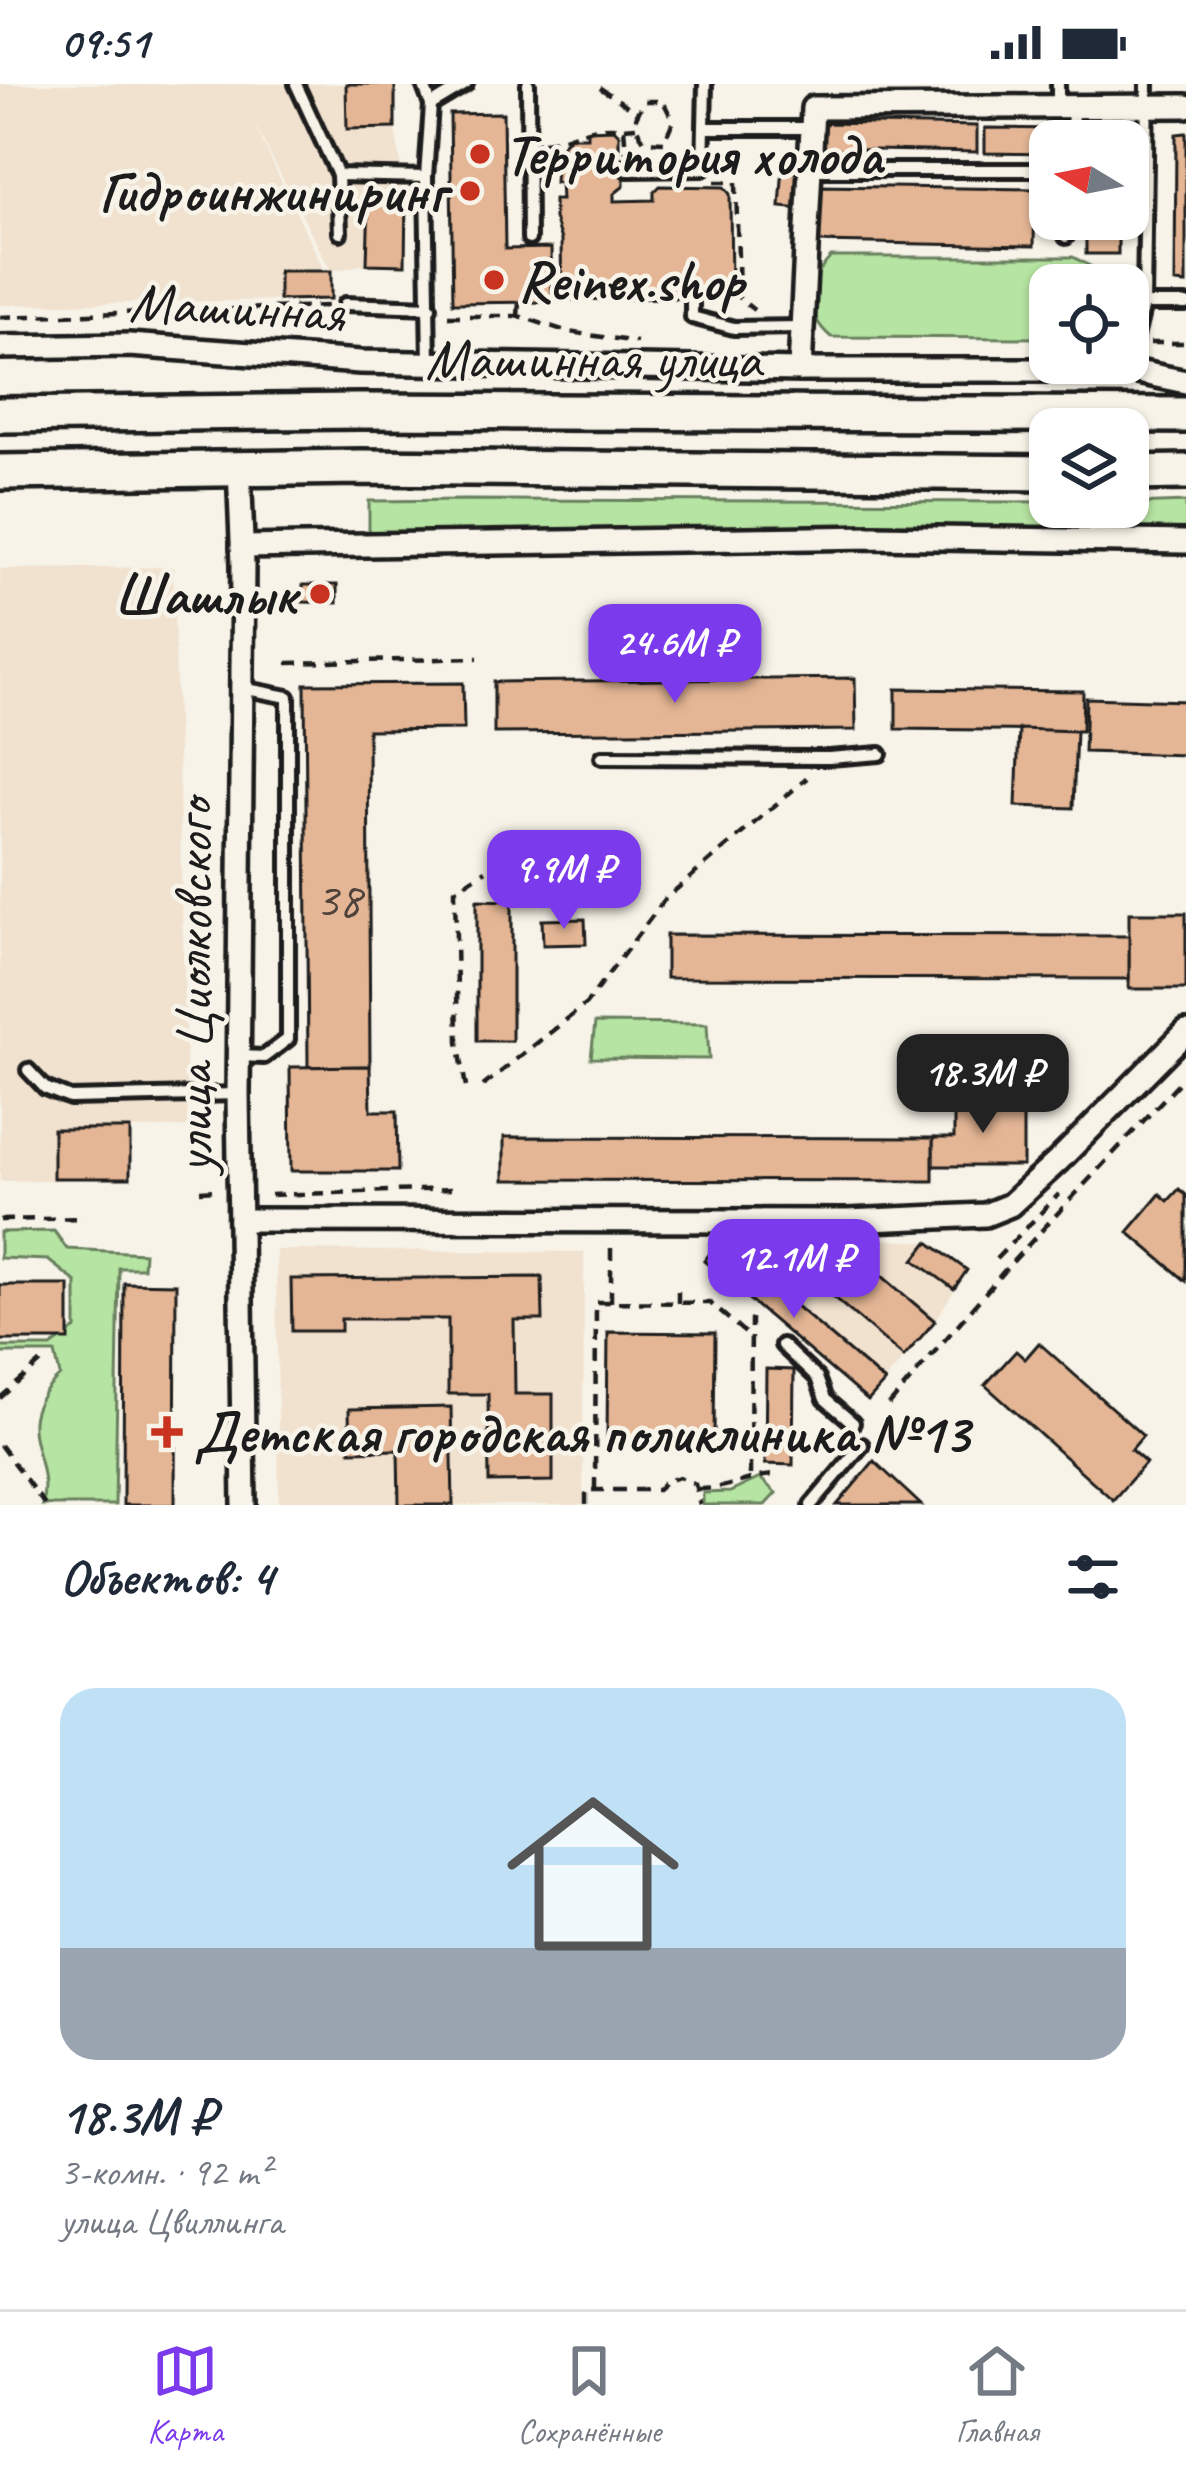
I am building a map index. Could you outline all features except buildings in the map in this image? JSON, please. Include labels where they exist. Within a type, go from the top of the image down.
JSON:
[{"type":"main road","name":"Машинная улица","points":[[0,415],[359,411],[1186,415]]},
{"type":"main road","name":"Машинная улица","points":[[0,472],[239,467],[1029,472]]},
{"type":"main road","points":[[1149,473],[1186,472]]},
{"type":"street","points":[[800,370],[814,108],[1147,95],[1186,106]]},
{"type":"street","name":"Машинная","points":[[0,347],[129,345],[429,363],[1029,370]]},
{"type":"street","name":"Машинная","points":[[1149,374],[1186,382]]},
{"type":"street","name":"улица Циолковского","points":[[239,467],[238,1094],[244,1505]]},
{"type":"street","points":[[242,547],[874,537],[1186,542]]},
{"type":"street","points":[[240,1220],[848,1221],[985,1215],[1010,1205],[1042,1176],[1186,1032]]},
{"type":"lane","points":[[296,84],[338,176],[340,233]]},
{"type":"lane","points":[[423,84],[431,105],[426,177],[429,363]]},
{"type":"lane","points":[[431,105],[466,84]]},
{"type":"lane","points":[[528,84],[529,239]]},
{"type":"lane","points":[[627,170],[703,169],[705,84]]},
{"type":"lane","points":[[1145,264],[1147,95]]},
{"type":"lane","points":[[704,128],[812,128]]},
{"type":"lane","points":[[811,170],[1029,170]]},
{"type":"lane","points":[[338,176],[426,177]]},
{"type":"lane","points":[[692,298],[692,317],[734,328],[802,327]]},
{"type":"lane","points":[[345,304],[430,311]]},
{"type":"lane","points":[[1149,304],[1186,304]]},
{"type":"lane","points":[[238,1056],[264,1057],[288,1039],[288,697],[242,688]]},
{"type":"lane","points":[[602,758],[880,754]]},
{"type":"lane","points":[[28,1070],[45,1088],[70,1098],[238,1094]]},
{"type":"lane","points":[[782,1346],[817,1378],[825,1400],[853,1423]]},
{"type":"lane","points":[[811,1505],[862,1444]]},
{"type":"path","points":[[600,88],[638,113]]},
{"type":"path","points":[[644,101],[663,101],[673,121],[664,142],[644,141],[636,127],[644,101]]},
{"type":"path","points":[[553,141],[586,127],[636,127]]},
{"type":"path","points":[[624,128],[627,170]]},
{"type":"path","points":[[703,182],[736,182],[739,298],[756,311],[756,328]]},
{"type":"path","points":[[518,316],[519,302]]},
{"type":"path","points":[[0,317],[330,306]]},
{"type":"path","points":[[430,311],[518,316],[569,332],[638,342]]},
{"type":"path","points":[[1149,343],[1186,344]]},
{"type":"path","points":[[287,663],[478,658]]},
{"type":"path","points":[[483,1086],[586,1004],[665,898],[829,758]]},
{"type":"path","points":[[466,1087],[458,1042],[455,890],[486,870]]},
{"type":"path","points":[[890,1405],[1004,1270],[1183,1084],[1186,1075]]},
{"type":"path","points":[[200,1191],[265,1195],[451,1190]]},
{"type":"path","points":[[0,1220],[84,1218]]},
{"type":"path","points":[[611,1219],[611,1302]]},
{"type":"path","points":[[678,1289],[678,1303]]},
{"type":"path","points":[[595,1490],[596,1302],[710,1303],[751,1338]]},
{"type":"path","points":[[750,1475],[751,1318]]},
{"type":"path","points":[[0,1398],[46,1358]]},
{"type":"path","points":[[0,1445],[45,1505]]},
{"type":"path","points":[[698,1489],[729,1488],[750,1475],[778,1474]]},
{"type":"path","points":[[586,1505],[586,1490],[658,1490],[680,1477],[698,1489],[700,1505]]},
{"type":"shaded area","points":[[0,84],[395,84],[395,128],[406,197],[405,265],[367,264],[331,271],[249,114],[323,268],[279,271],[279,300],[0,305]]},
{"type":"shaded area","points":[[173,567],[188,1127],[130,1129],[130,1178],[0,1181],[0,569]]},
{"type":"shaded area","points":[[836,1237],[928,1242],[967,1270],[935,1321],[868,1401],[704,1261],[720,1241]]},
{"type":"shaded area","points":[[276,1250],[584,1252],[583,1505],[279,1505]]},
{"type":"green space","points":[[831,257],[1073,257],[1086,264],[1029,264],[1029,338],[831,337],[812,308],[813,287]]},
{"type":"green space","points":[[369,501],[1029,502],[1029,528],[1149,528],[1149,503],[1186,502],[1186,531],[369,534]]},
{"type":"green space","points":[[595,1023],[707,1024],[709,1059],[591,1058]]},
{"type":"green space","points":[[54,1231],[67,1249],[144,1253],[143,1268],[119,1268],[115,1505],[42,1505],[44,1486],[33,1425],[35,1410],[60,1376],[55,1353],[0,1353],[0,1347],[51,1347],[76,1329],[76,1282],[48,1260],[0,1258],[0,1232]]},
{"type":"green space","points":[[760,1478],[776,1493],[765,1505],[703,1505],[703,1493],[730,1492]]},
{"type":"place","name":"Территория холода","points":[[480,154]]},
{"type":"place","name":"Гидроинжиниринг","points":[[470,191]]},
{"type":"place","name":"Reinex.shop","points":[[494,280]]},
{"type":"place","name":"Шашлык","points":[[320,594]]},
{"type":"place","name":"Детская городская поликлиника №13","points":[[167,1432]]}]
